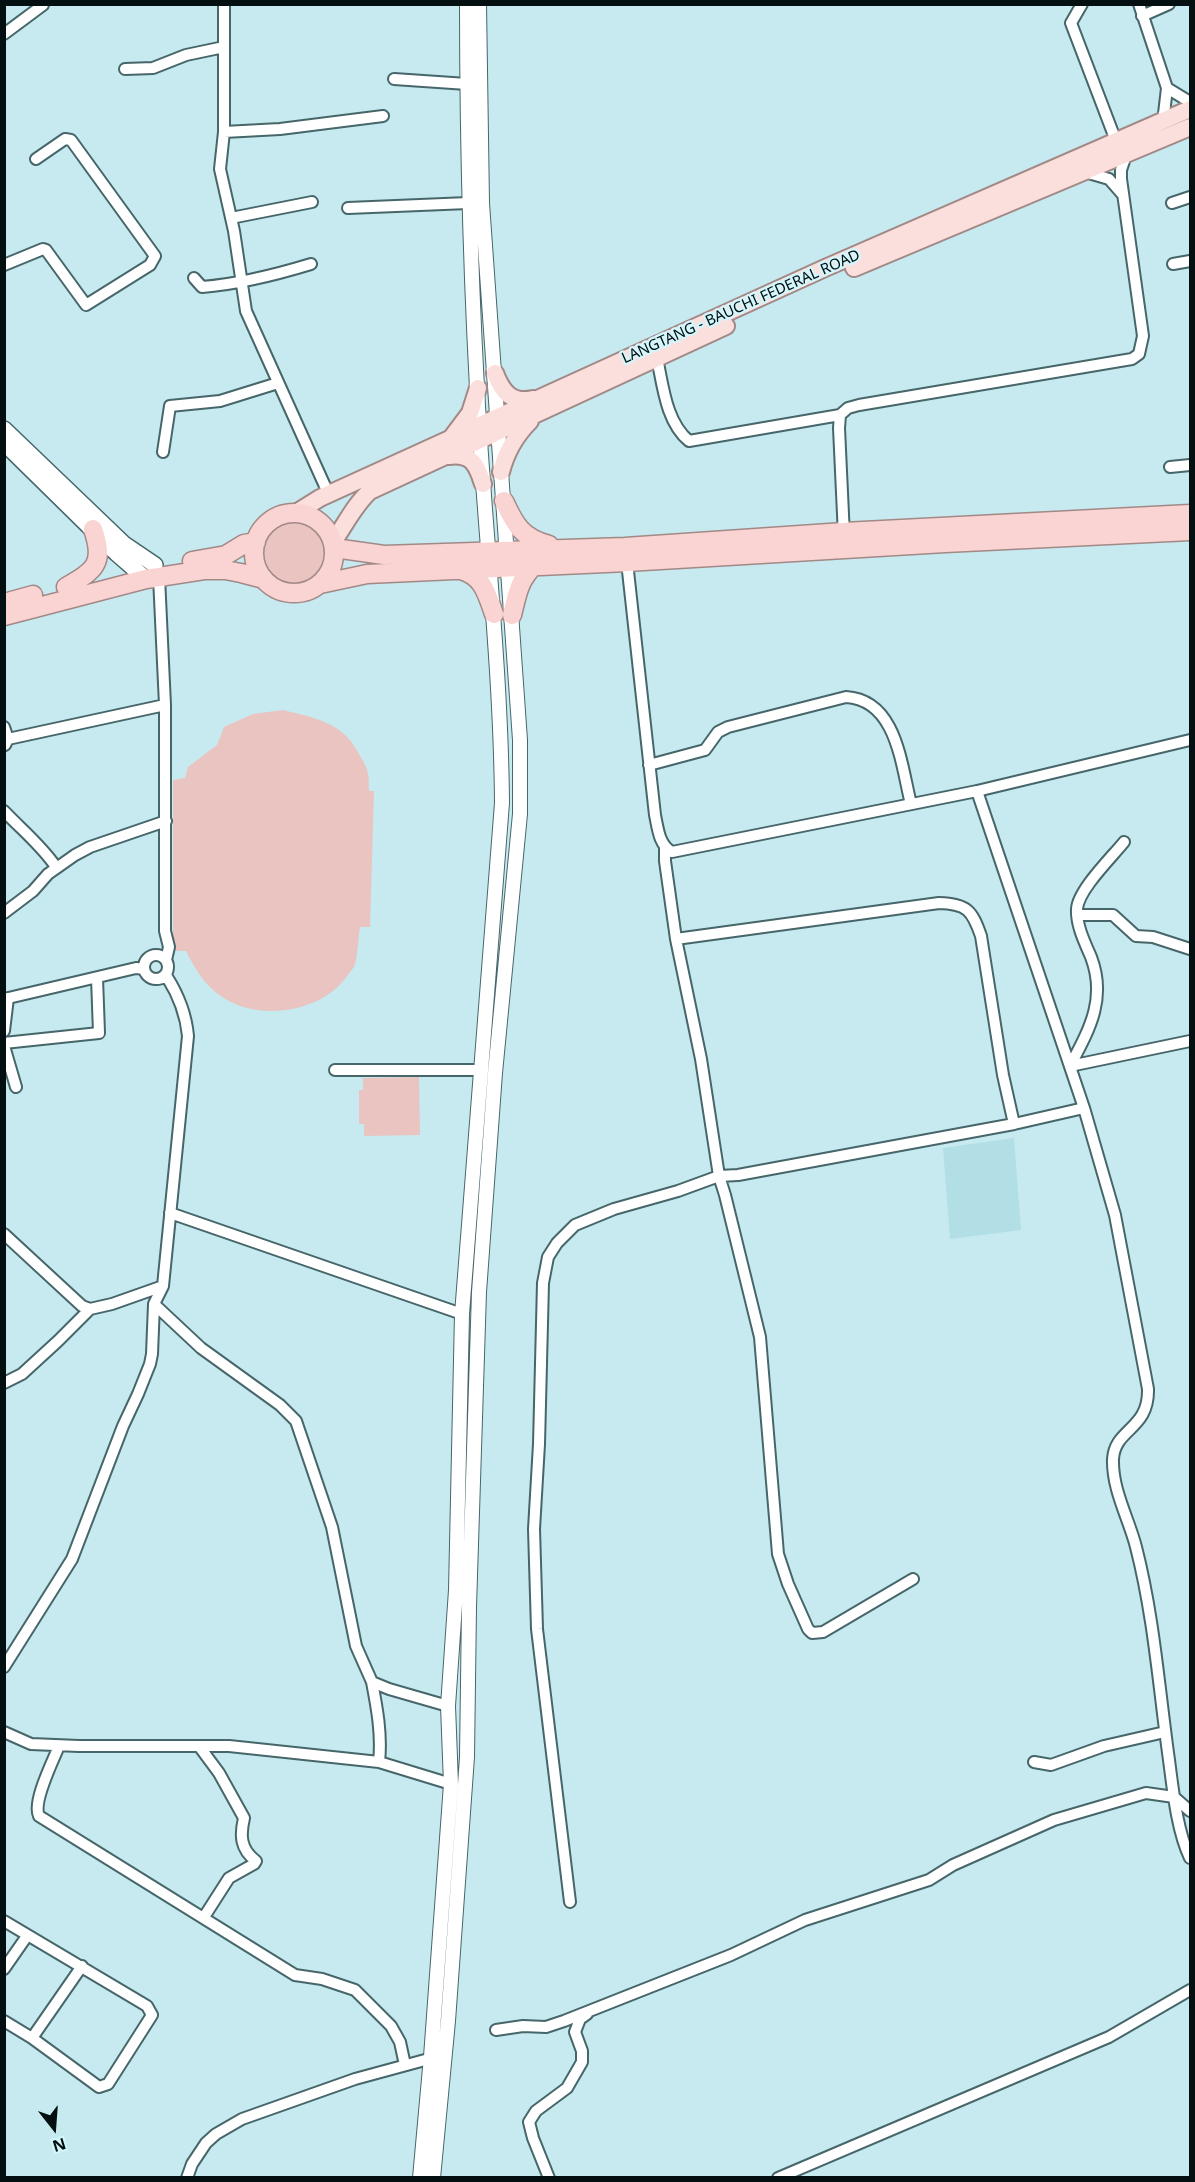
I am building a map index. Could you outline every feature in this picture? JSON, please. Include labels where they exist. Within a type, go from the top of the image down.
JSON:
[{"type":"highway","points":[[504,501],[516,526],[524,534],[534,540],[563,548]]},
{"type":"highway","points":[[296,513],[306,515],[323,525],[334,545],[332,568],[320,584],[311,590],[291,593],[272,586],[264,579],[255,562],[256,542],[261,530],[271,521],[283,515],[296,513]]},
{"type":"highway","points":[[1167,524],[1191,514]]},
{"type":"highway","points":[[334,545],[384,555],[489,559],[508,558],[563,548],[844,540],[1167,524],[1191,531]]},
{"type":"highway","points":[[66,587],[94,568],[99,550],[93,529]]},
{"type":"highway","points":[[508,558],[535,565],[627,562],[844,540]]},
{"type":"highway","points":[[4,616],[149,573],[226,555],[244,544],[256,542]]},
{"type":"highway","points":[[320,584],[367,574],[456,569],[489,559]]},
{"type":"highway","points":[[456,569],[470,573],[479,579],[503,615],[525,574],[535,565]]},
{"type":"highway","points":[[4,603],[66,587],[149,573],[225,570],[264,579]]},
{"type":"main road","name":"LANGTANG - BAUCHI FEDERAL ROAD","points":[[498,425],[541,412],[821,281],[1059,174],[1084,172],[1163,122],[1191,109]]},
{"type":"main road","name":"LANGTANG - BAUCHI FEDERAL ROAD","points":[[296,513],[329,495],[479,434],[546,396],[825,268],[1121,148],[1191,127]]},
{"type":"main road","points":[[495,373],[500,387],[511,398],[526,400],[546,396]]},
{"type":"main road","points":[[478,388],[474,404],[465,422],[447,448],[467,457],[479,470],[483,484]]},
{"type":"main road","points":[[501,472],[512,444],[527,424],[541,412]]},
{"type":"main road","points":[[4,429],[124,544],[149,573]]},
{"type":"main road","points":[[4,443],[93,529],[149,573]]},
{"type":"main road","name":"LANGTANG - BAUCHI FEDERAL ROAD","points":[[334,545],[354,508],[370,491],[447,448]]},
{"type":"street","points":[[224,4],[224,132],[220,169],[231,218],[246,311],[329,495]]},
{"type":"street","points":[[434,2178],[451,1784],[448,1706],[456,1590],[462,1314],[502,803],[503,615],[508,558],[495,373],[475,203],[467,84],[467,4]]},
{"type":"street","points":[[420,2178],[438,2057],[466,1767],[478,1317],[495,1073],[520,814],[520,740],[503,615],[489,559],[479,434],[475,203],[478,4]]},
{"type":"street","points":[[657,358],[670,413],[681,435],[689,441],[840,415],[848,408],[859,405],[1132,359],[1139,354],[1143,336],[1123,196],[1121,148],[1071,23],[1082,4]]},
{"type":"street","points":[[1139,4],[1167,88],[1163,122]]},
{"type":"street","points":[[1142,16],[1169,4]]},
{"type":"street","points":[[4,34],[43,5]]},
{"type":"street","points":[[125,69],[153,68],[186,55],[224,47]]},
{"type":"street","points":[[394,79],[467,84]]},
{"type":"street","points":[[1167,88],[1191,102]]},
{"type":"street","points":[[224,132],[280,129],[383,116]]},
{"type":"street","points":[[4,266],[43,249],[46,250],[86,305],[150,265],[154,260],[155,256],[71,140],[65,139],[36,159]]},
{"type":"street","points":[[1084,172],[1109,179],[1123,196]]},
{"type":"street","points":[[1172,203],[1191,196]]},
{"type":"street","points":[[231,218],[312,202]]},
{"type":"street","points":[[348,208],[475,203]]},
{"type":"street","points":[[1173,264],[1191,261]]},
{"type":"street","points":[[194,278],[202,287],[228,285],[264,278],[311,264]]},
{"type":"street","points":[[163,452],[170,406],[220,401],[278,383]]},
{"type":"street","points":[[840,415],[844,540]]},
{"type":"street","points":[[1170,467],[1191,465]]},
{"type":"street","points":[[627,562],[655,815],[665,848],[667,880],[676,939],[701,1059],[719,1176],[760,1337],[778,1554],[788,1584],[804,1621],[812,1633],[823,1632],[913,1579]]},
{"type":"street","points":[[149,573],[165,705],[165,931],[169,947],[166,960],[168,967],[155,975]]},
{"type":"street","points":[[649,765],[705,750],[718,732],[728,727],[846,698],[858,698],[878,711],[893,730],[911,804]]},
{"type":"street","points":[[4,727],[6,742],[165,705]]},
{"type":"street","points":[[665,848],[672,852],[691,850],[977,791],[1191,740]]},
{"type":"street","points":[[977,791],[1084,1108],[1117,1224],[1148,1389],[1148,1400],[1146,1412],[1118,1443],[1113,1461],[1122,1507],[1135,1542],[1147,1593],[1174,1797],[1186,1849],[1191,1858]]},
{"type":"street","points":[[4,811],[45,851],[56,867]]},
{"type":"street","points":[[4,913],[33,891],[56,867],[90,847],[166,821]]},
{"type":"street","points":[[1070,1066],[1093,1021],[1097,997],[1097,978],[1077,915],[1077,908],[1087,887],[1124,842]]},
{"type":"street","points":[[676,939],[939,903],[956,904],[966,908],[971,913],[981,936],[1001,1063],[1014,1124]]},
{"type":"street","points":[[1077,915],[1113,915],[1136,936],[1153,937],[1191,949]]},
{"type":"street","points":[[155,975],[146,961],[153,956],[165,931]]},
{"type":"street","points":[[153,956],[160,956],[166,960]]},
{"type":"street","points":[[4,1031],[6,998],[136,968],[155,975],[172,975],[184,1011],[188,1036],[163,1286],[154,1304],[150,1364],[123,1426],[72,1559],[4,1667]]},
{"type":"street","points":[[16,1087],[4,1045],[99,1033],[97,978]]},
{"type":"street","points":[[1070,1066],[1191,1041]]},
{"type":"street","points":[[335,1070],[480,1070]]},
{"type":"street","points":[[570,1902],[537,1629],[534,1529],[539,1444],[543,1283],[548,1257],[557,1243],[575,1225],[614,1209],[678,1191],[719,1176],[738,1175],[1014,1124],[1084,1108]]},
{"type":"street","points":[[170,1213],[462,1314],[478,1317]]},
{"type":"street","points":[[4,1234],[82,1306],[90,1309]]},
{"type":"street","points":[[4,1383],[22,1374],[90,1309],[112,1304],[163,1286]]},
{"type":"street","points":[[154,1304],[201,1348],[280,1405],[296,1421],[332,1527],[356,1646],[372,1682],[381,1748],[379,1762]]},
{"type":"street","points":[[372,1682],[448,1706]]},
{"type":"street","points":[[4,1732],[32,1744],[229,1746],[379,1762],[451,1784]]},
{"type":"street","points":[[1034,1762],[1051,1765],[1104,1746],[1165,1732]]},
{"type":"street","points":[[59,1746],[40,1796],[37,1810],[39,1816],[295,1975],[322,1979],[355,1990],[391,2026],[400,2042],[405,2065]]},
{"type":"street","points":[[199,1746],[219,1773],[244,1818],[240,1837],[249,1856],[255,1861],[254,1864],[229,1878],[204,1917]]},
{"type":"street","points":[[496,2030],[524,2026],[546,2027],[594,2009],[731,1955],[805,1920],[929,1880],[953,1865],[1054,1820],[1146,1792],[1174,1797],[1191,1811]]},
{"type":"street","points":[[4,1921],[82,1966],[147,2006],[152,2012],[152,2018],[108,2084],[99,2087],[32,2038],[4,2021]]},
{"type":"street","points":[[4,1969],[27,1936]]},
{"type":"street","points":[[32,2038],[82,1966]]},
{"type":"street","points":[[778,2178],[1108,2037],[1191,1990]]},
{"type":"street","points":[[549,2178],[529,2122],[536,2110],[567,2088],[582,2062],[582,2051],[575,2032],[580,2019],[594,2009]]},
{"type":"street","points":[[187,2178],[192,2164],[206,2144],[216,2134],[242,2119],[355,2079],[438,2057]]},
{"type":"shaded area","points":[[296,518],[315,524],[325,534],[331,553],[325,572],[315,582],[296,588],[277,582],[267,572],[261,553],[267,534],[277,524]]},
{"type":"shaded area","points":[[283,710],[326,722],[343,733],[366,767],[369,791],[374,791],[370,927],[360,927],[354,966],[336,988],[323,997],[308,1005],[275,1011],[242,1006],[220,996],[203,979],[186,951],[173,951],[173,780],[185,778],[188,767],[217,745],[224,727],[253,714]]},
{"type":"shaded area","points":[[419,1077],[420,1135],[364,1136],[364,1124],[359,1124],[359,1090],[363,1090],[363,1078]]},
{"type":"shaded area","points":[[1014,1138],[1021,1230],[950,1239],[943,1148]]}]
